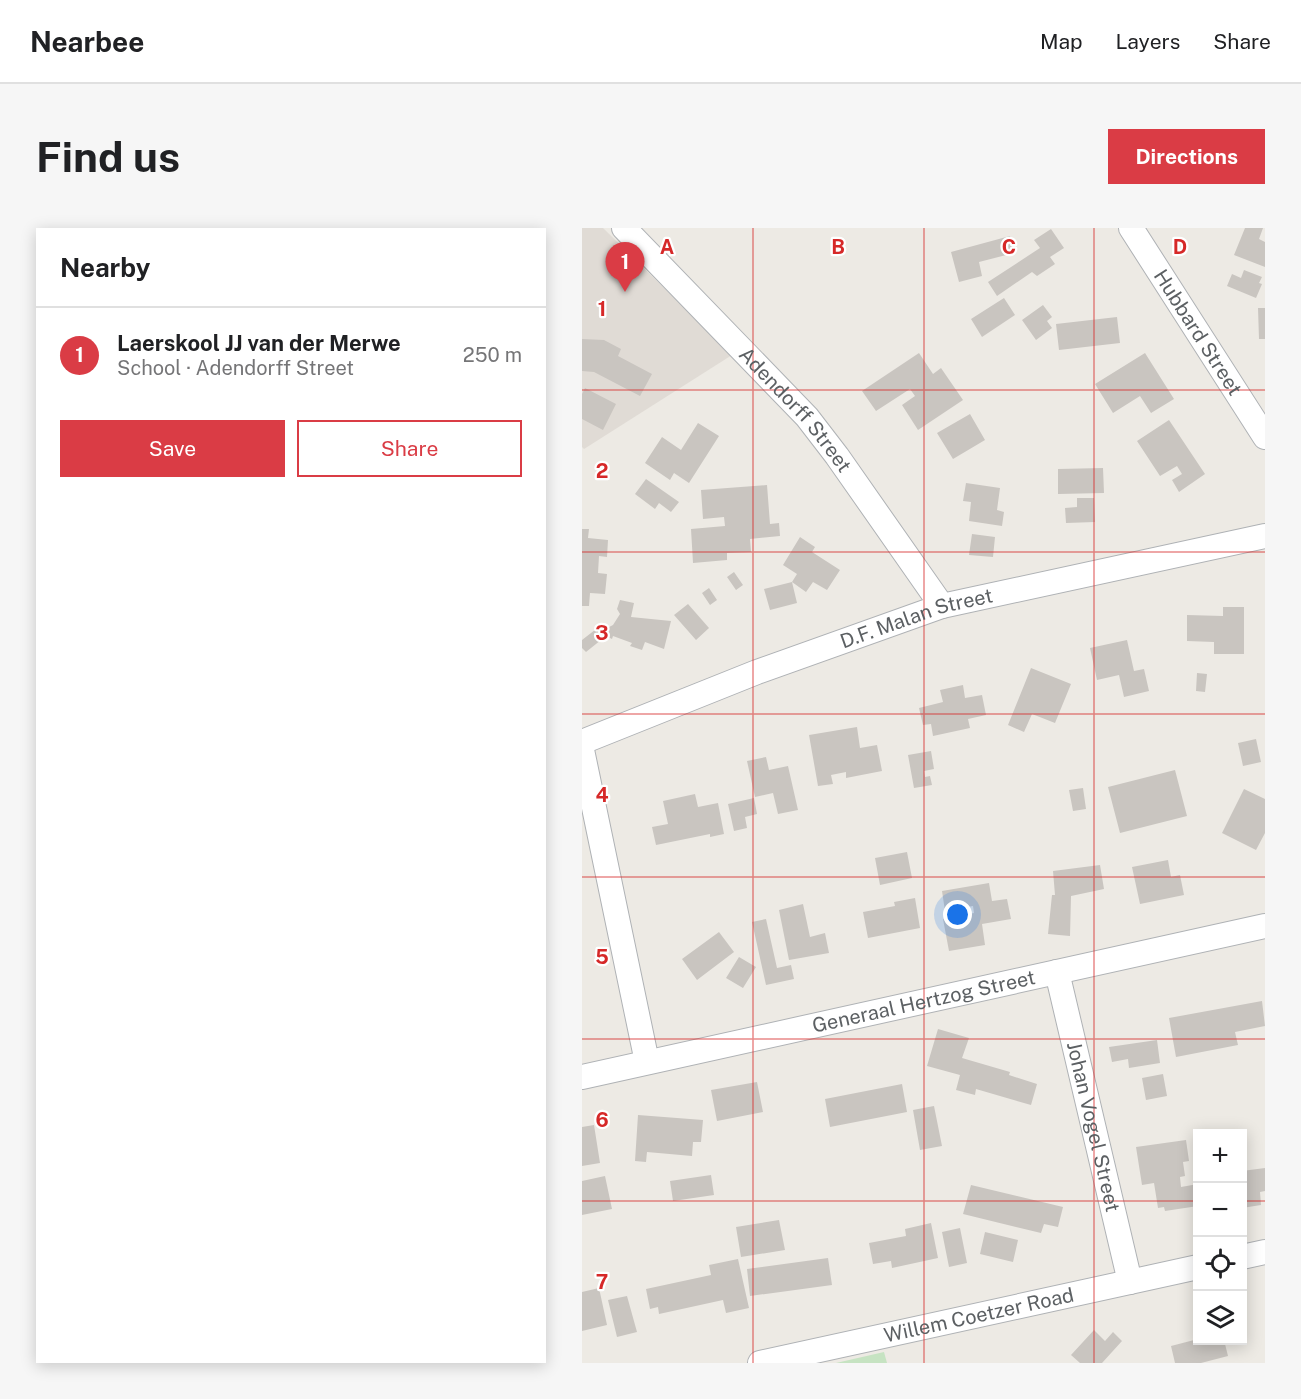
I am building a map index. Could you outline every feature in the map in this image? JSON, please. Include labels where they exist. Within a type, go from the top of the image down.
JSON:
[{"type":"street","name":"Hubbard Street","points":[[1131,228],[1265,437]]},
{"type":"street","name":"Adendorff Street","points":[[626,230],[807,417],[942,606]]},
{"type":"street","name":"D.F. Malan Street","points":[[582,742],[757,672],[942,606],[1265,536]]},
{"type":"street","points":[[582,750],[647,1062]]},
{"type":"street","name":"Generaal Hertzog Street","points":[[582,1077],[1265,926]]},
{"type":"street","name":"Johan Vogel Street","points":[[1057,972],[1130,1282]]},
{"type":"street","points":[[1247,1256],[1265,1252]]},
{"type":"street","name":"Willem Coetzer Road","points":[[760,1363],[1193,1268]]},
{"type":"shaded area","points":[[582,228],[603,228],[732,355],[584,449],[582,447]]},
{"type":"green space","points":[[884,1352],[887,1363],[836,1363]]},
{"type":"building","points":[[1245,228],[1263,228],[1259,239],[1265,242],[1265,267],[1234,255]]},
{"type":"building","points":[[1051,229],[1064,248],[1050,257],[1055,264],[1037,276],[1032,272],[997,296],[988,282],[1040,248],[1034,240]]},
{"type":"building","points":[[1010,236],[1014,253],[979,262],[982,276],[959,282],[951,252]]},
{"type":"building","points":[[1244,270],[1262,277],[1259,283],[1262,284],[1256,298],[1227,286],[1232,274],[1241,278]]},
{"type":"building","points":[[1004,298],[1015,315],[982,337],[971,319]]},
{"type":"building","points":[[1043,305],[1052,317],[1047,321],[1052,328],[1036,340],[1022,320]]},
{"type":"building","points":[[1258,308],[1265,308],[1265,339],[1259,339]]},
{"type":"building","points":[[1117,317],[1120,343],[1059,350],[1056,324]]},
{"type":"building","points":[[582,339],[604,340],[621,349],[618,356],[652,374],[640,396],[594,372],[582,371]]},
{"type":"building","points":[[919,353],[933,374],[941,368],[963,400],[918,430],[902,405],[915,396],[910,389],[876,411],[862,391]]},
{"type":"building","points":[[1145,353],[1174,399],[1151,413],[1140,396],[1113,413],[1095,384]]},
{"type":"building","points":[[585,388],[616,404],[603,430],[582,419],[582,394]]},
{"type":"building","points":[[970,414],[985,440],[953,459],[937,433]]},
{"type":"building","points":[[1169,420],[1205,474],[1179,492],[1172,480],[1182,474],[1177,466],[1160,476],[1137,441]]},
{"type":"building","points":[[698,423],[719,436],[689,483],[674,473],[670,480],[645,463],[662,437],[681,450]]},
{"type":"building","points":[[1103,468],[1104,493],[1058,494],[1058,469]]},
{"type":"building","points":[[646,479],[679,502],[671,512],[659,503],[655,509],[635,494]]},
{"type":"building","points":[[966,483],[1000,488],[997,510],[1004,512],[1002,526],[969,521],[971,502],[963,501]]},
{"type":"building","points":[[767,485],[770,524],[779,523],[780,536],[750,539],[751,552],[727,553],[727,560],[693,563],[691,529],[725,526],[724,517],[703,519],[701,490]]},
{"type":"building","points":[[1077,498],[1094,498],[1095,522],[1066,523],[1065,508],[1077,507]]},
{"type":"building","points":[[582,529],[589,529],[588,538],[608,540],[607,557],[599,556],[598,573],[607,574],[605,594],[590,593],[589,606],[582,606]]},
{"type":"building","points":[[972,534],[995,537],[993,557],[969,555]]},
{"type":"building","points":[[800,537],[815,547],[812,552],[840,570],[827,590],[813,582],[806,592],[792,582],[797,574],[783,565]]},
{"type":"building","points":[[734,572],[743,585],[736,590],[727,577]]},
{"type":"building","points":[[792,582],[797,603],[770,610],[764,589]]},
{"type":"building","points":[[709,588],[717,600],[710,605],[702,593]]},
{"type":"building","points":[[620,600],[634,603],[631,617],[671,621],[664,649],[645,642],[642,650],[630,646],[632,643],[613,636],[612,639],[606,636],[586,652],[582,648],[582,640],[600,626],[603,630],[613,625],[620,614],[617,609]]},
{"type":"building","points":[[688,604],[709,628],[696,640],[674,615]]},
{"type":"building","points":[[1223,607],[1244,607],[1244,654],[1214,654],[1214,642],[1187,641],[1187,615],[1223,616]]},
{"type":"building","points":[[1127,640],[1134,671],[1144,669],[1149,691],[1124,697],[1119,675],[1097,680],[1090,648]]},
{"type":"building","points":[[1031,668],[1071,684],[1055,723],[1032,714],[1024,732],[1008,725]]},
{"type":"building","points":[[1197,673],[1207,674],[1205,692],[1196,691]]},
{"type":"building","points":[[963,685],[965,698],[982,695],[986,715],[968,719],[970,728],[933,736],[931,724],[923,725],[919,708],[943,702],[940,690]]},
{"type":"building","points":[[857,727],[860,748],[877,745],[882,771],[846,778],[846,772],[831,775],[833,784],[818,786],[809,735]]},
{"type":"building","points":[[1256,739],[1261,762],[1243,766],[1238,743]]},
{"type":"building","points":[[931,751],[934,769],[924,771],[925,777],[930,776],[932,785],[914,788],[908,755]]},
{"type":"building","points":[[766,757],[769,770],[788,766],[798,810],[778,814],[773,793],[755,797],[747,761]]},
{"type":"building","points":[[1175,770],[1187,816],[1120,833],[1108,787]]},
{"type":"building","points":[[1083,788],[1086,809],[1073,811],[1069,790]]},
{"type":"building","points":[[1244,789],[1265,799],[1265,833],[1256,850],[1222,833]]},
{"type":"building","points":[[695,794],[698,807],[718,803],[724,834],[710,837],[710,834],[656,845],[652,827],[668,824],[663,801]]},
{"type":"building","points":[[754,798],[757,814],[745,817],[747,828],[734,831],[728,804]]},
{"type":"building","points":[[907,852],[912,878],[880,885],[875,858]]},
{"type":"building","points":[[1168,860],[1171,877],[1180,875],[1184,895],[1140,904],[1132,867]]},
{"type":"building","points":[[1100,865],[1104,889],[1071,896],[1070,936],[1048,934],[1052,895],[1055,895],[1053,871]]},
{"type":"building","points":[[989,883],[992,901],[1007,899],[1011,919],[982,924],[985,945],[949,951],[943,919],[974,913],[973,906],[945,911],[942,891]]},
{"type":"building","points":[[915,898],[920,928],[868,938],[863,912],[895,906],[894,902]]},
{"type":"building","points":[[803,904],[810,937],[825,933],[829,953],[789,960],[779,910]]},
{"type":"building","points":[[766,919],[777,968],[791,965],[794,979],[766,985],[752,922]]},
{"type":"building","points":[[719,932],[734,952],[697,980],[682,959]]},
{"type":"building","points":[[739,957],[756,967],[743,988],[726,978]]},
{"type":"building","points":[[1262,1001],[1265,1026],[1235,1032],[1238,1045],[1176,1057],[1169,1018]]},
{"type":"building","points":[[938,1029],[969,1038],[962,1058],[1010,1072],[1009,1075],[1037,1084],[1031,1105],[976,1089],[975,1095],[956,1090],[960,1075],[927,1066]]},
{"type":"building","points":[[1157,1040],[1160,1063],[1129,1068],[1128,1059],[1112,1062],[1109,1047]]},
{"type":"building","points":[[1163,1074],[1167,1096],[1146,1100],[1142,1078]]},
{"type":"building","points":[[757,1082],[763,1112],[717,1121],[711,1090]]},
{"type":"building","points":[[902,1084],[907,1112],[830,1127],[825,1099]]},
{"type":"building","points":[[934,1106],[942,1146],[920,1150],[913,1110]]},
{"type":"building","points":[[638,1115],[703,1120],[701,1142],[693,1142],[692,1156],[647,1152],[646,1162],[635,1161]]},
{"type":"building","points":[[594,1125],[600,1163],[582,1166],[582,1127]]},
{"type":"building","points":[[1186,1140],[1189,1161],[1183,1162],[1185,1176],[1180,1177],[1181,1187],[1193,1185],[1193,1207],[1165,1211],[1164,1207],[1158,1208],[1154,1183],[1142,1185],[1136,1147]]},
{"type":"building","points":[[1265,1168],[1265,1191],[1260,1192],[1261,1205],[1247,1207],[1247,1170]]},
{"type":"building","points":[[711,1175],[714,1195],[673,1201],[670,1181]]},
{"type":"building","points":[[605,1176],[612,1209],[582,1215],[582,1181]]},
{"type":"building","points":[[971,1185],[1063,1207],[1058,1227],[1044,1224],[1041,1233],[963,1214]]},
{"type":"building","points":[[779,1220],[785,1250],[741,1257],[736,1227]]},
{"type":"building","points":[[931,1223],[938,1258],[892,1268],[891,1261],[873,1264],[869,1243],[906,1236],[905,1229]]},
{"type":"building","points":[[960,1228],[967,1263],[949,1267],[942,1232]]},
{"type":"building","points":[[985,1232],[1018,1240],[1013,1262],[980,1254]]},
{"type":"building","points":[[828,1258],[832,1285],[750,1296],[747,1269]]},
{"type":"building","points":[[738,1259],[749,1308],[726,1313],[723,1300],[659,1314],[658,1307],[650,1309],[646,1289],[711,1275],[709,1265]]},
{"type":"building","points":[[599,1288],[607,1325],[582,1331],[582,1292]]},
{"type":"building","points":[[627,1296],[637,1332],[617,1337],[608,1300]]},
{"type":"building","points":[[1094,1330],[1105,1341],[1113,1332],[1122,1341],[1102,1363],[1080,1363],[1071,1355]]},
{"type":"building","points":[[1193,1340],[1193,1345],[1225,1345],[1228,1356],[1201,1363],[1175,1363],[1171,1346]]},
{"type":"place","name":"Laerskool JJ van der Merwe","points":[[625,292]]}]
